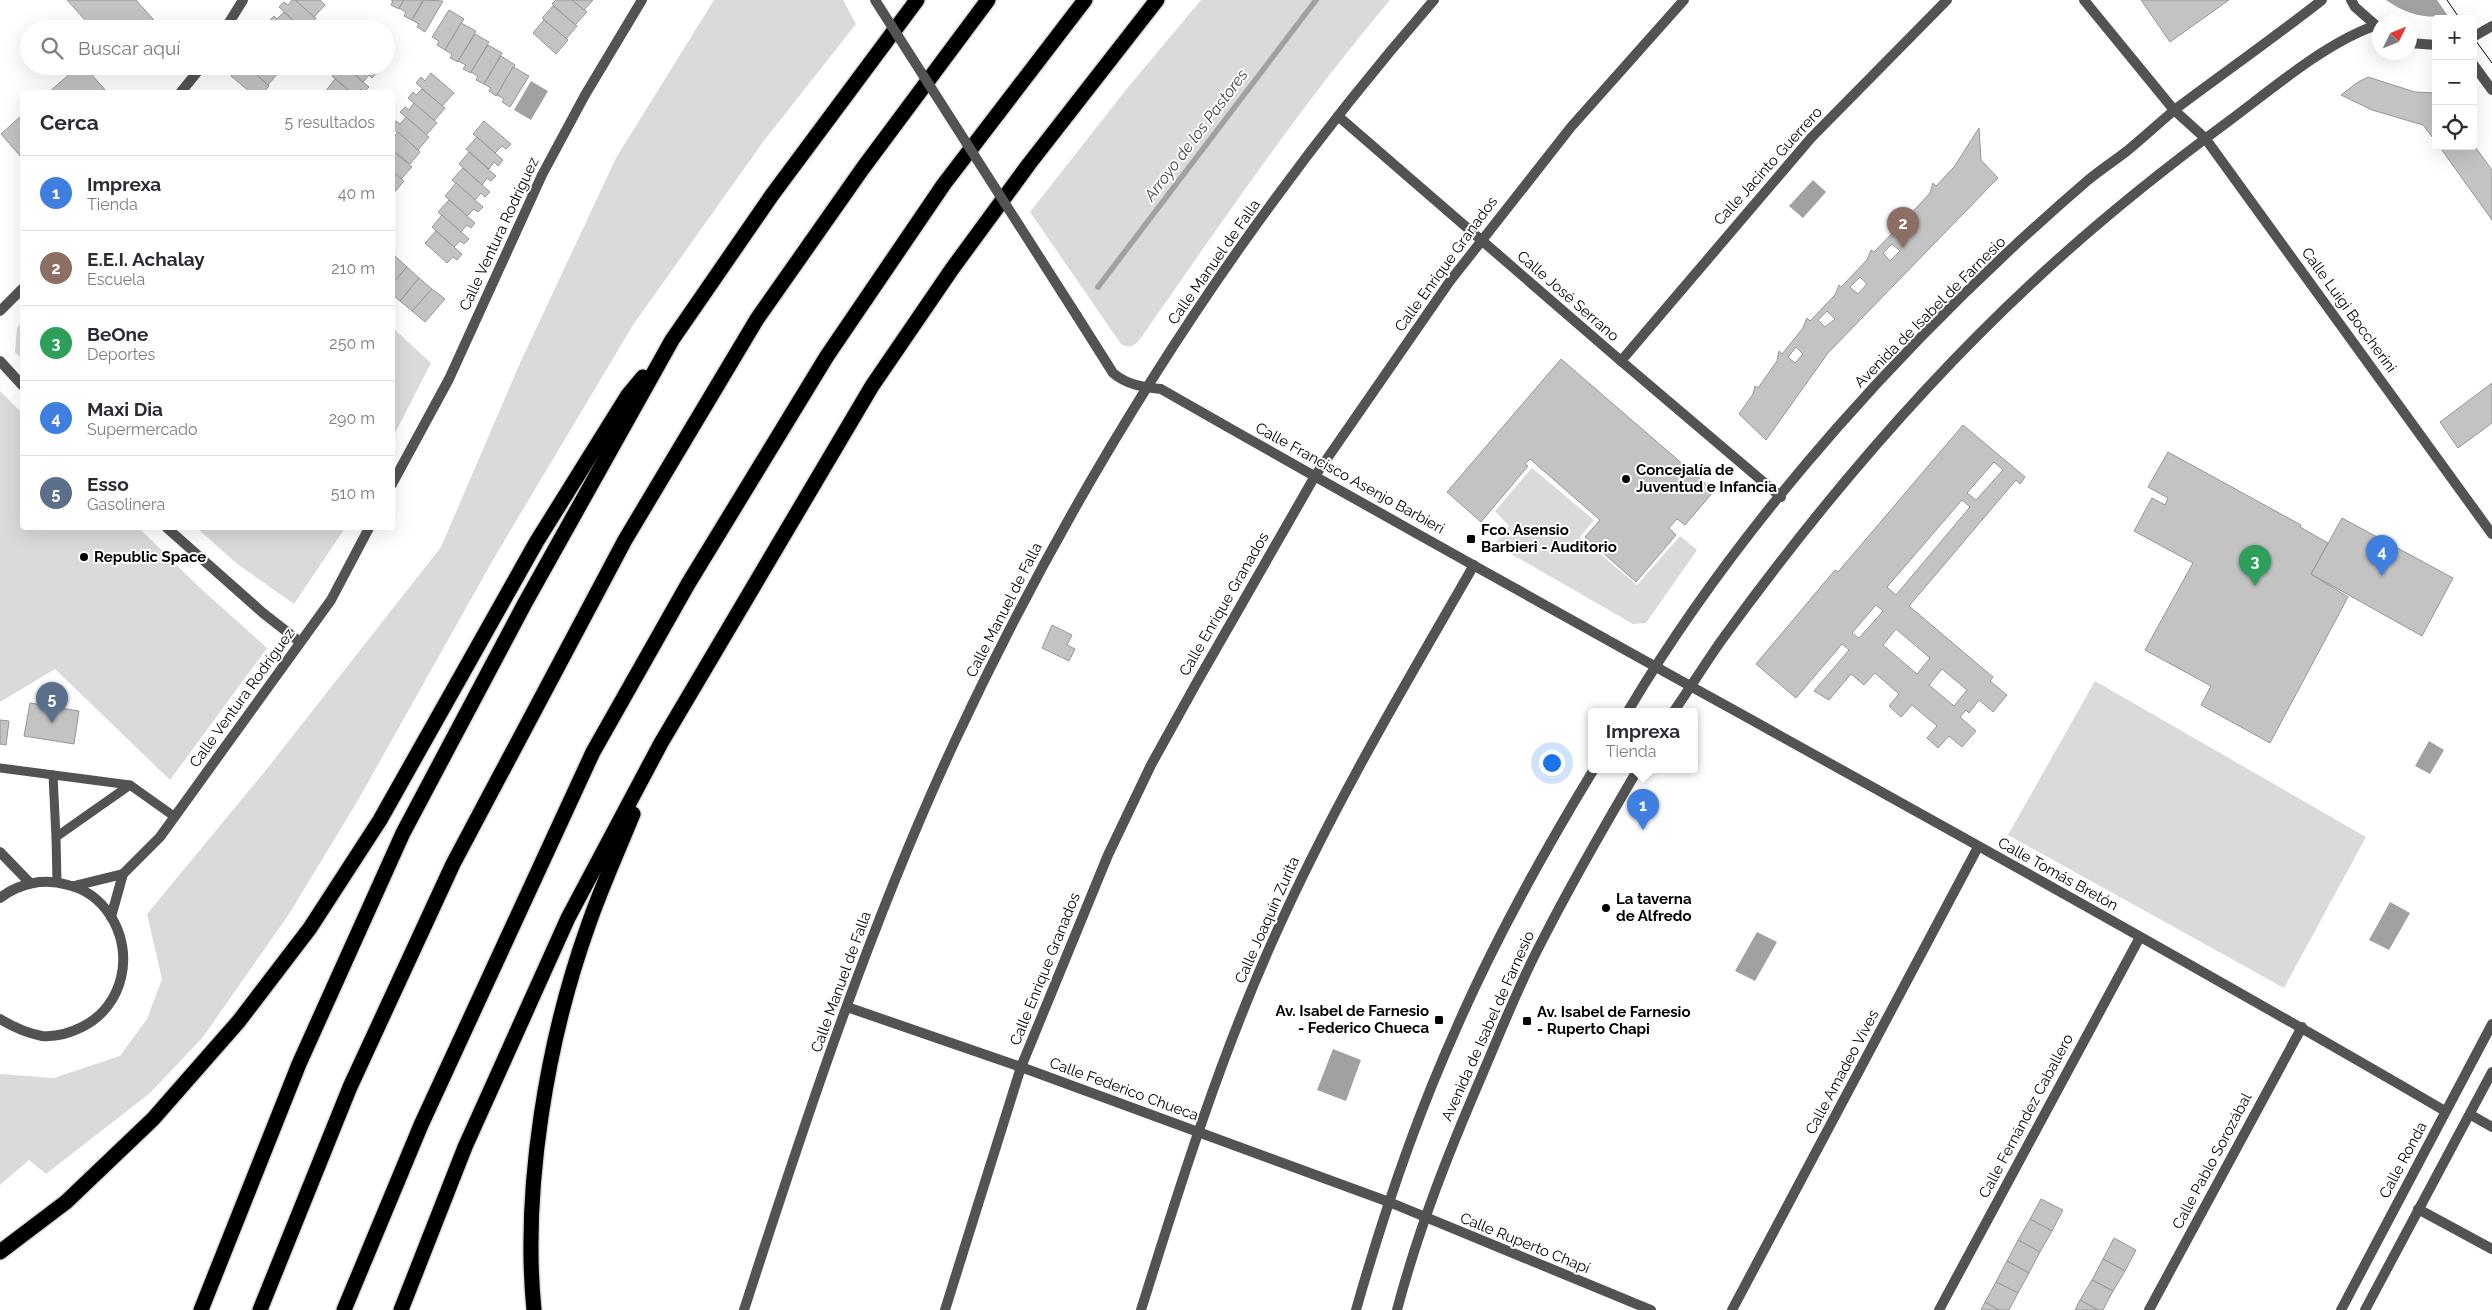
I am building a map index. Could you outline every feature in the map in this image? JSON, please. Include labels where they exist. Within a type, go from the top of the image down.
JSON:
[{"type":"highway","points":[[0,1252],[66,1202],[153,1119],[239,1021],[310,928],[380,820],[537,541],[628,395],[672,340],[772,195],[917,0]]},
{"type":"highway","points":[[260,1310],[350,1087],[453,864],[625,540],[757,319],[863,168],[988,0]]},
{"type":"highway","points":[[344,1310],[421,1125],[589,761],[688,584],[827,356],[944,184],[1086,0]]},
{"type":"highway","points":[[400,1310],[465,1147],[568,918],[662,743],[872,386],[952,269],[1029,164],[1157,0]]},
{"type":"highway","points":[[201,1310],[299,1064],[403,833],[525,603],[672,340]]},
{"type":"highway","points":[[534,1310],[530,1274],[536,1149],[558,1029],[587,927],[662,743]]},
{"type":"street","points":[[231,20],[243,0]]},
{"type":"street","name":"Calle Ventura Rodríguez","points":[[395,479],[450,378],[542,175],[585,95],[642,0]]},
{"type":"street","name":"Calle Francisco Asenjo Barbieri","points":[[874,0],[1113,373],[1132,384],[1161,389],[1655,666]]},
{"type":"street","name":"Calle Manuel de Falla","points":[[744,1310],[847,1007],[880,919],[955,741],[1027,596],[1067,521],[1147,387],[1244,239],[1338,116],[1434,0]]},
{"type":"street","name":"Calle Enrique Granados","points":[[945,1310],[1021,1067],[1108,855],[1151,765],[1315,476],[1480,241],[1571,127],[1684,0]]},
{"type":"street","name":"Calle Jacinto Guerrero","points":[[1621,361],[1812,138],[1947,0]]},
{"type":"street","name":"Calle Luigi Boccherini","points":[[2084,0],[2174,110],[2205,138],[2492,534]]},
{"type":"street","name":"Avenida de Isabel de Farnesio","points":[[1630,708],[1655,666],[1737,551],[1834,433],[1920,339],[2009,252],[2089,180],[2174,110],[2322,0]]},
{"type":"street","points":[[2351,0],[2355,7],[2372,23]]},
{"type":"street","points":[[2477,35],[2492,26]]},
{"type":"street","points":[[1676,708],[1720,642],[1787,555],[1866,458],[1949,366],[2033,282],[2115,211],[2205,138],[2331,47],[2357,32],[2372,29]]},
{"type":"street","points":[[2417,44],[2432,45]]},
{"type":"street","points":[[2477,69],[2492,90]]},
{"type":"street","points":[[183,90],[195,75]]},
{"type":"street","name":"Calle José Serrano","points":[[1338,116],[1480,241],[1781,497]]},
{"type":"street","points":[[0,311],[20,291]]},
{"type":"street","points":[[0,361],[20,383]]},
{"type":"street","points":[[169,530],[262,613],[300,642]]},
{"type":"street","name":"Calle Ventura Rodríguez","points":[[111,917],[123,874],[160,837],[331,600],[368,530]]},
{"type":"street","name":"Calle Joaquín Zurita","points":[[1141,1310],[1197,1132],[1261,967],[1317,847],[1361,764],[1474,565]]},
{"type":"street","name":"Calle Tomás Bretón","points":[[1655,666],[1691,688],[2302,1027],[2445,1111]]},
{"type":"street","name":"Avenida de Isabel de Farnesio","points":[[1356,1310],[1389,1202],[1455,1029],[1506,925],[1556,832],[1592,773]]},
{"type":"street","name":"Avenida de Isabel de Farnesio","points":[[1397,1310],[1424,1218],[1441,1170],[1541,942],[1587,855],[1636,773]]},
{"type":"street","name":"Calle Amadeo Vives","points":[[1732,1310],[1978,847]]},
{"type":"street","points":[[0,852],[30,883]]},
{"type":"street","points":[[73,886],[123,874]]},
{"type":"street","points":[[0,898],[10,891],[30,883],[57,882],[82,889],[103,905],[118,927],[125,952],[122,979],[111,1002],[93,1022],[70,1033],[43,1036],[17,1030],[0,1019]]},
{"type":"street","name":"Calle Fernández Caballero","points":[[1939,1310],[2140,937]]},
{"type":"street","name":"Calle Federico Chueca","points":[[847,1007],[1021,1067],[1389,1202]]},
{"type":"street","name":"Calle Ronda","points":[[2340,1310],[2492,1024]]},
{"type":"street","name":"Calle Pablo Sorozábal","points":[[2149,1310],[2302,1027]]},
{"type":"street","points":[[2365,1310],[2418,1209],[2471,1115],[2492,1072]]},
{"type":"street","points":[[2471,1115],[2492,1127]]},
{"type":"street","name":"Calle Ruperto Chapí","points":[[1389,1202],[1651,1310]]},
{"type":"street","points":[[2418,1209],[2492,1249]]},
{"type":"lane","points":[[0,768],[130,785],[175,817]]},
{"type":"lane","points":[[53,775],[57,882]]},
{"type":"lane","points":[[56,837],[130,785]]},
{"type":"shaded area","points":[[714,0],[843,0],[856,24],[763,142],[633,325],[494,558],[357,802],[289,914],[203,1037],[150,1093],[46,1174],[29,1160],[0,1185],[0,1074],[54,1078],[120,1056],[147,1019],[162,979],[147,914],[266,770],[441,547],[520,363],[616,158]]},
{"type":"shaded area","points":[[1201,0],[1390,0],[1292,125],[1229,211],[1138,342],[1132,346],[1126,346],[1121,344],[1030,212],[1129,86]]},
{"type":"shaded area","points":[[2386,0],[2437,0],[2447,15],[2423,16],[2401,9]]},
{"type":"shaded area","points":[[531,81],[548,91],[531,120],[514,110]]},
{"type":"shaded area","points":[[1813,180],[1826,192],[1803,218],[1789,206]]},
{"type":"shaded area","points":[[20,324],[20,357],[15,352],[17,328]]},
{"type":"shaded area","points":[[395,330],[431,363],[395,433]]},
{"type":"shaded area","points":[[0,391],[20,411],[20,530],[141,530],[198,586],[267,648],[170,780],[55,669],[0,702]]},
{"type":"shaded area","points":[[1532,468],[1594,520],[1580,537],[1637,585],[1680,536],[1697,550],[1646,623],[1633,624],[1494,544],[1509,526],[1495,511]]},
{"type":"shaded area","points":[[199,530],[344,530],[294,604],[236,563]]},
{"type":"shaded area","points":[[2095,681],[2366,837],[2284,988],[2008,835]]},
{"type":"shaded area","points":[[2429,741],[2444,750],[2430,774],[2415,766]]},
{"type":"shaded area","points":[[2390,902],[2410,913],[2389,950],[2369,940]]},
{"type":"shaded area","points":[[1757,932],[1777,942],[1755,981],[1735,971]]},
{"type":"shaded area","points":[[1333,1049],[1361,1060],[1346,1101],[1317,1090]]},
{"type":"building","points":[[67,0],[136,0],[154,20],[85,20]]},
{"type":"building","points":[[292,0],[295,0],[316,18],[314,20],[293,20],[279,7],[284,2],[288,5]]},
{"type":"building","points":[[295,0],[320,0],[325,5],[314,17]]},
{"type":"building","points":[[391,0],[404,0],[399,9],[391,5],[393,1]]},
{"type":"building","points":[[404,0],[423,0],[412,20],[404,16],[406,12],[399,8]]},
{"type":"building","points":[[424,0],[443,1],[425,32],[417,27],[419,24],[412,20]]},
{"type":"building","points":[[556,0],[572,0],[587,12],[575,25],[552,4]]},
{"type":"building","points":[[572,0],[593,0],[584,10]]},
{"type":"building","points":[[2141,0],[2229,0],[2170,42]]},
{"type":"building","points":[[553,6],[577,26],[566,39],[542,18]]},
{"type":"building","points":[[449,10],[464,19],[445,50],[437,45],[439,41],[432,37]]},
{"type":"building","points":[[284,12],[293,20],[270,20],[274,16],[277,19]]},
{"type":"building","points":[[544,20],[568,40],[556,54],[533,33]]},
{"type":"building","points":[[461,23],[476,31],[458,62],[450,58],[452,54],[445,50]]},
{"type":"building","points":[[475,34],[489,42],[471,73],[463,69],[466,65],[458,61]]},
{"type":"building","points":[[488,45],[502,53],[484,84],[476,80],[478,76],[471,72]]},
{"type":"building","points":[[501,56],[515,65],[496,96],[489,91],[491,88],[484,84]]},
{"type":"building","points":[[513,67],[529,76],[510,107],[502,102],[504,99],[497,95]]},
{"type":"building","points":[[431,73],[454,93],[442,106],[416,83],[421,77],[425,81]]},
{"type":"building","points":[[69,75],[92,75],[105,90],[51,90]]},
{"type":"building","points":[[257,75],[269,86],[266,90],[248,90],[231,76]]},
{"type":"building","points":[[257,75],[276,75],[268,85]]},
{"type":"building","points":[[355,75],[369,87],[366,90],[349,90],[332,76]]},
{"type":"building","points":[[355,75],[369,75],[363,82]]},
{"type":"building","points":[[2368,77],[2415,92],[2432,93],[2432,137],[2423,125],[2372,110],[2341,95]]},
{"type":"building","points":[[335,79],[349,90],[327,90]]},
{"type":"building","points":[[422,89],[445,108],[434,121],[408,98],[413,92],[416,95]]},
{"type":"building","points":[[414,103],[437,123],[426,135],[400,112],[405,107],[409,110]]},
{"type":"building","points":[[20,117],[20,156],[1,134]]},
{"type":"building","points":[[406,117],[429,137],[418,150],[395,131],[396,121],[400,124]]},
{"type":"building","points":[[484,121],[511,144],[506,149],[502,146],[495,153],[473,134]]},
{"type":"building","points":[[1979,128],[1981,160],[1998,178],[1828,353],[1766,440],[1739,414],[1753,394],[1755,386],[1758,388],[1777,361],[1779,351],[1782,354],[1803,328],[1807,318],[1810,321],[1835,295],[1839,285],[1841,287],[1867,260],[1871,250],[1874,252],[1899,226],[1903,216],[1906,219],[1930,193],[1933,183],[1936,186],[1954,167]],"holes":[[[1892,244],[1900,251],[1890,261],[1883,253]],[[1860,277],[1867,284],[1858,294],[1850,287]],[[1827,311],[1835,319],[1825,327],[1818,320]],[[1796,347],[1803,354],[1795,363],[1788,357]]]},
{"type":"building","points":[[398,132],[420,152],[410,164],[395,152],[395,136]]},
{"type":"building","points":[[477,137],[503,160],[498,166],[494,162],[489,169],[466,149]]},
{"type":"building","points":[[2477,149],[2492,170],[2492,220],[2442,150]]},
{"type":"building","points":[[469,152],[496,176],[491,181],[487,178],[482,185],[459,164]]},
{"type":"building","points":[[395,153],[412,167],[401,179],[395,174]]},
{"type":"building","points":[[463,168],[490,192],[485,197],[481,193],[475,200],[452,180]]},
{"type":"building","points":[[395,174],[404,181],[395,192]]},
{"type":"building","points":[[456,183],[483,207],[478,212],[474,209],[467,216],[445,196]]},
{"type":"building","points":[[449,200],[475,223],[471,228],[467,225],[461,232],[438,212]]},
{"type":"building","points":[[442,215],[469,239],[464,244],[460,241],[454,247],[432,227]]},
{"type":"building","points":[[436,231],[462,254],[457,260],[453,257],[447,263],[425,243]]},
{"type":"building","points":[[395,256],[407,267],[395,281]]},
{"type":"building","points":[[407,267],[419,278],[400,301],[395,297],[395,281]]},
{"type":"building","points":[[419,278],[432,289],[412,311],[400,301]]},
{"type":"building","points":[[432,289],[445,299],[425,322],[412,311]]},
{"type":"building","name":"Concejalía de Juventud e Infancia","points":[[1561,359],[1714,491],[1685,525],[1677,519],[1669,528],[1676,535],[1636,582],[1585,537],[1600,520],[1530,459],[1525,464],[1528,466],[1481,522],[1447,492]]},
{"type":"building","points":[[2492,383],[2492,423],[2458,448],[2440,422]]},
{"type":"building","points":[[1963,425],[2025,477],[2020,484],[2016,480],[1909,606],[1993,677],[1990,681],[2007,695],[1993,712],[1979,700],[1969,713],[1966,710],[1960,717],[1976,731],[1962,747],[1949,736],[1938,748],[1927,738],[1937,726],[1912,705],[1901,717],[1889,706],[1899,694],[1875,673],[1864,685],[1851,674],[1829,700],[1814,691],[1849,650],[1842,644],[1796,698],[1756,664],[1835,570],[1838,572]],"holes":[[[1994,462],[2003,470],[1976,500],[1967,493]],[[1962,500],[1970,507],[1896,595],[1887,587]],[[1876,605],[1883,611],[1859,638],[1852,633]],[[1896,629],[1930,658],[1917,674],[1883,645]],[[1942,669],[1967,690],[1954,706],[1929,685]]]},
{"type":"building","points":[[2168,452],[2301,525],[2300,527],[2328,543],[2311,574],[2348,597],[2270,743],[2201,705],[2211,686],[2145,650],[2193,563],[2134,531],[2152,498],[2165,505],[2168,498],[2148,487]]},
{"type":"building","points":[[2342,518],[2453,578],[2422,636],[2311,574]]},
{"type":"building","points":[[1052,625],[1072,635],[1067,645],[1075,649],[1069,661],[1042,648]]},
{"type":"building","points":[[30,703],[79,711],[74,744],[24,736]]},
{"type":"building","points":[[0,720],[9,721],[6,745],[0,744]]},
{"type":"building","points":[[2041,1199],[2063,1210],[2052,1231],[2030,1219]]},
{"type":"building","points":[[2030,1219],[2052,1231],[2040,1252],[2018,1240]]},
{"type":"building","points":[[2114,1238],[2136,1250],[2125,1271],[2103,1259]]},
{"type":"building","points":[[2018,1240],[2040,1252],[2029,1273],[2007,1261]]},
{"type":"building","points":[[2103,1259],[2125,1271],[2113,1291],[2092,1280]]},
{"type":"building","points":[[2007,1261],[2029,1273],[2018,1293],[1996,1282]]},
{"type":"building","points":[[2092,1280],[2113,1291],[2103,1310],[2098,1310],[2080,1300]]},
{"type":"building","points":[[1996,1282],[2018,1293],[2009,1310],[1999,1310],[1985,1302]]},
{"type":"building","points":[[2080,1300],[2098,1310],[2075,1310]]},
{"type":"building","points":[[1985,1302],[1999,1310],[1981,1310]]},
{"type":"waterway","name":"Arroyo de los Pastores","points":[[1098,287],[1316,0]]},
{"type":"tram line","points":[[2447,0],[2457,15]]},
{"type":"tram line","points":[[2477,42],[2492,63]]},
{"type":"place","name":"E.E.I. Achalay","points":[[1903,248]]},
{"type":"place","name":"Concejalía de Juventud e Infancia","points":[[1626,479]]},
{"type":"place","name":"Fco. Asensio Barbieri - Auditorio","points":[[1471,539]]},
{"type":"place","name":"Republic Space","points":[[84,557]]},
{"type":"place","name":"Maxi Dia","points":[[2382,576]]},
{"type":"place","name":"BeOne","points":[[2255,586]]},
{"type":"place","name":"Esso","points":[[52,723]]},
{"type":"place","name":"Imprexa","points":[[1643,830]]},
{"type":"place","name":"La taverna de Alfredo","points":[[1606,908]]},
{"type":"place","name":"Av. Isabel de Farnesio - Federico Chueca","points":[[1439,1020]]},
{"type":"place","name":"Av. Isabel de Farnesio - Ruperto Chapi","points":[[1527,1021]]}]
